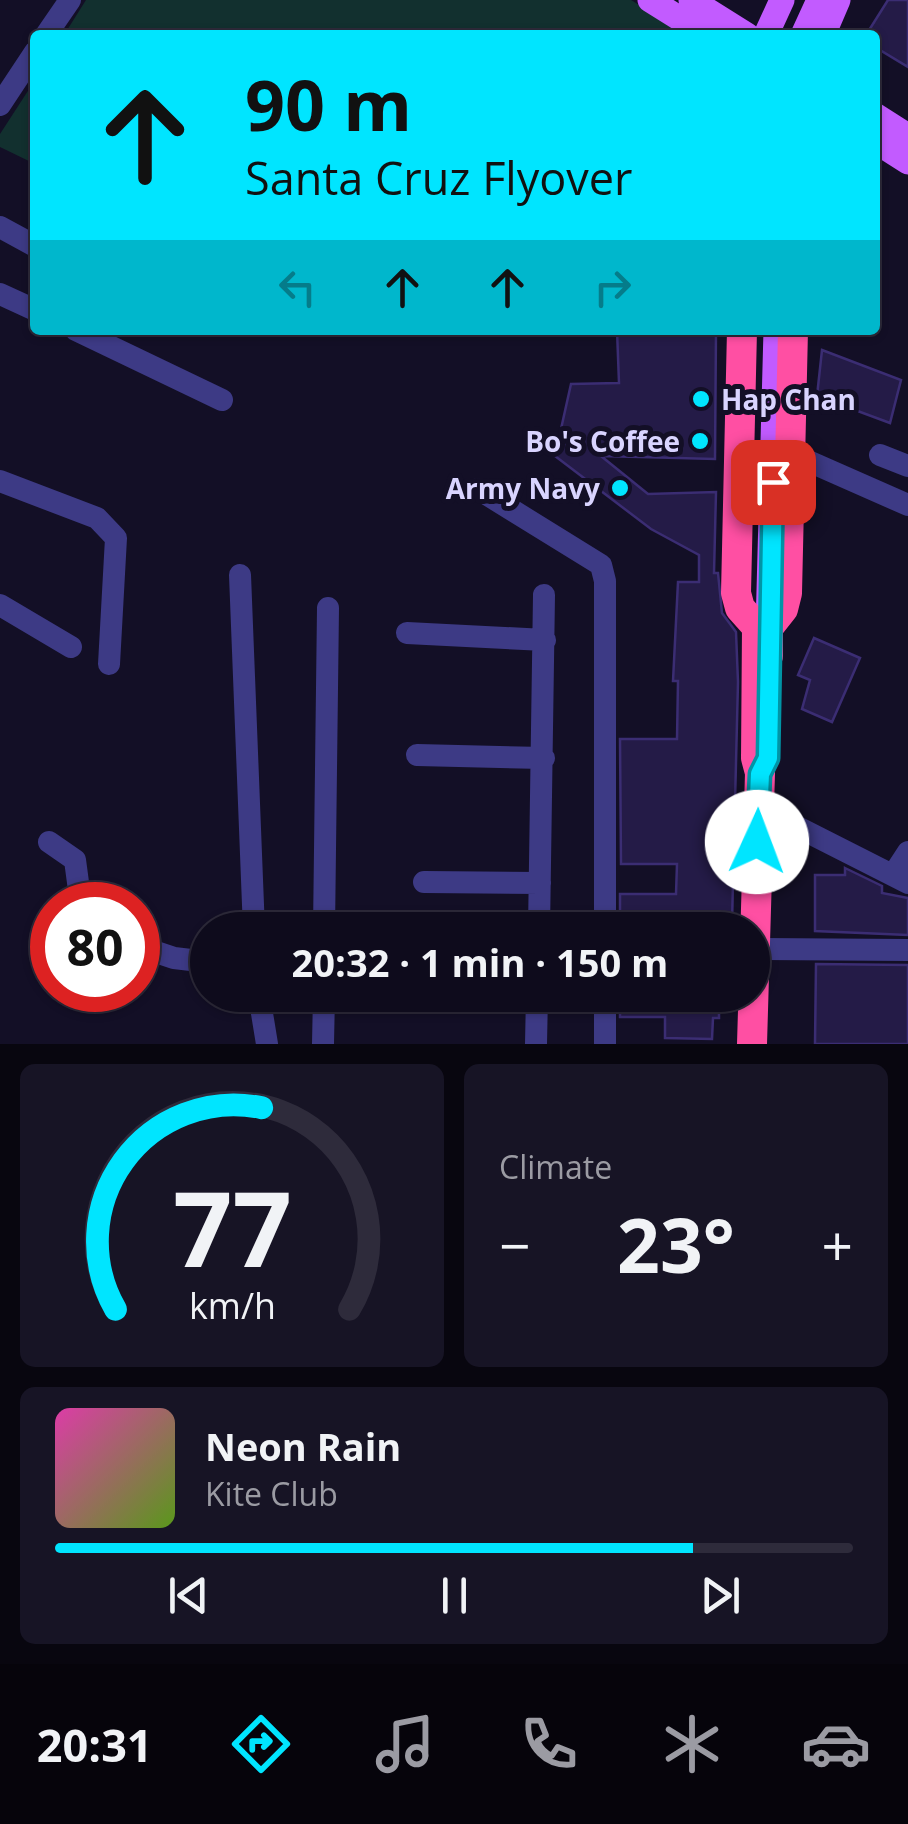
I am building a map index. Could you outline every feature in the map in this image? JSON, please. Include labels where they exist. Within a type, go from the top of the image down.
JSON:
[{"type":"highway","points":[[742,335],[736,593],[740,608],[762,628]]},
{"type":"highway","points":[[754,912],[762,628],[783,609],[787,593],[793,335]]},
{"type":"highway","points":[[752,1012],[752,1044]]},
{"type":"main road","points":[[650,0],[698,30]]},
{"type":"main road","points":[[692,0],[739,30]]},
{"type":"main road","points":[[768,30],[782,0]]},
{"type":"main road","points":[[787,30],[800,0]]},
{"type":"main road","points":[[807,30],[832,0]]},
{"type":"main road","points":[[823,30],[832,0]]},
{"type":"main road","points":[[880,118],[908,136]]},
{"type":"main road","points":[[880,144],[908,162]]},
{"type":"main road","points":[[760,335],[767,370]]},
{"type":"main road","points":[[762,628],[767,370],[775,335]]},
{"type":"street","points":[[49,30],[70,0]]},
{"type":"street","points":[[0,104],[9,70],[30,55]]},
{"type":"street","points":[[0,227],[30,243]]},
{"type":"street","points":[[0,294],[30,308]]},
{"type":"street","points":[[86,335],[222,400]]},
{"type":"street","points":[[790,452],[908,505]]},
{"type":"street","points":[[880,456],[908,466]]},
{"type":"street","points":[[0,480],[96,518],[116,538],[109,664]]},
{"type":"street","points":[[478,489],[601,565],[605,581],[605,912]]},
{"type":"street","points":[[240,574],[253,912]]},
{"type":"street","points":[[539,912],[544,595]]},
{"type":"street","points":[[0,605],[71,646]]},
{"type":"street","points":[[324,912],[328,608]]},
{"type":"street","points":[[407,633],[544,640]]},
{"type":"street","points":[[418,756],[544,758]]},
{"type":"street","points":[[759,790],[901,879],[908,852]]},
{"type":"street","points":[[48,842],[76,860],[78,882]]},
{"type":"street","points":[[424,882],[540,883]]},
{"type":"street","points":[[770,948],[908,950]]},
{"type":"street","points":[[160,953],[190,960]]},
{"type":"street","points":[[262,1012],[267,1044]]},
{"type":"street","points":[[323,1044],[324,1012]]},
{"type":"street","points":[[536,1044],[537,1012]]},
{"type":"street","points":[[605,1012],[605,1044]]},
{"type":"green space","points":[[86,0],[631,0],[680,30],[67,30]]},
{"type":"green space","points":[[30,88],[30,162],[0,147],[0,134]]},
{"type":"building","points":[[888,0],[908,0],[908,67],[880,50],[880,30],[869,30]]},
{"type":"building","points":[[617,335],[716,335],[715,459],[601,456],[648,494],[716,492],[714,573],[718,573],[722,613],[736,632],[738,682],[732,912],[620,912],[620,894],[676,894],[677,864],[621,864],[620,739],[677,739],[678,681],[673,681],[678,582],[699,582],[699,555],[651,529],[555,456],[571,384],[619,383]]},
{"type":"building","points":[[822,350],[901,380],[890,423],[817,396]]},
{"type":"building","points":[[814,638],[860,658],[832,722],[802,709],[810,680],[798,675]]},
{"type":"building","points":[[845,868],[882,886],[882,893],[908,898],[908,935],[815,931],[815,875],[845,875]]},
{"type":"building","points":[[816,964],[908,965],[908,1044],[815,1044]]},
{"type":"building","points":[[620,1012],[719,1012],[719,1018],[713,1018],[712,1039],[665,1038],[665,1017],[620,1017]]},
{"type":"place","name":"Hap Chan","points":[[701,399]]},
{"type":"place","name":"Bo's Coffee","points":[[700,441]]},
{"type":"place","name":"Army Navy","points":[[620,488]]},
{"type":"route","points":[[757,842],[760,774],[768,758],[773,482]]}]
